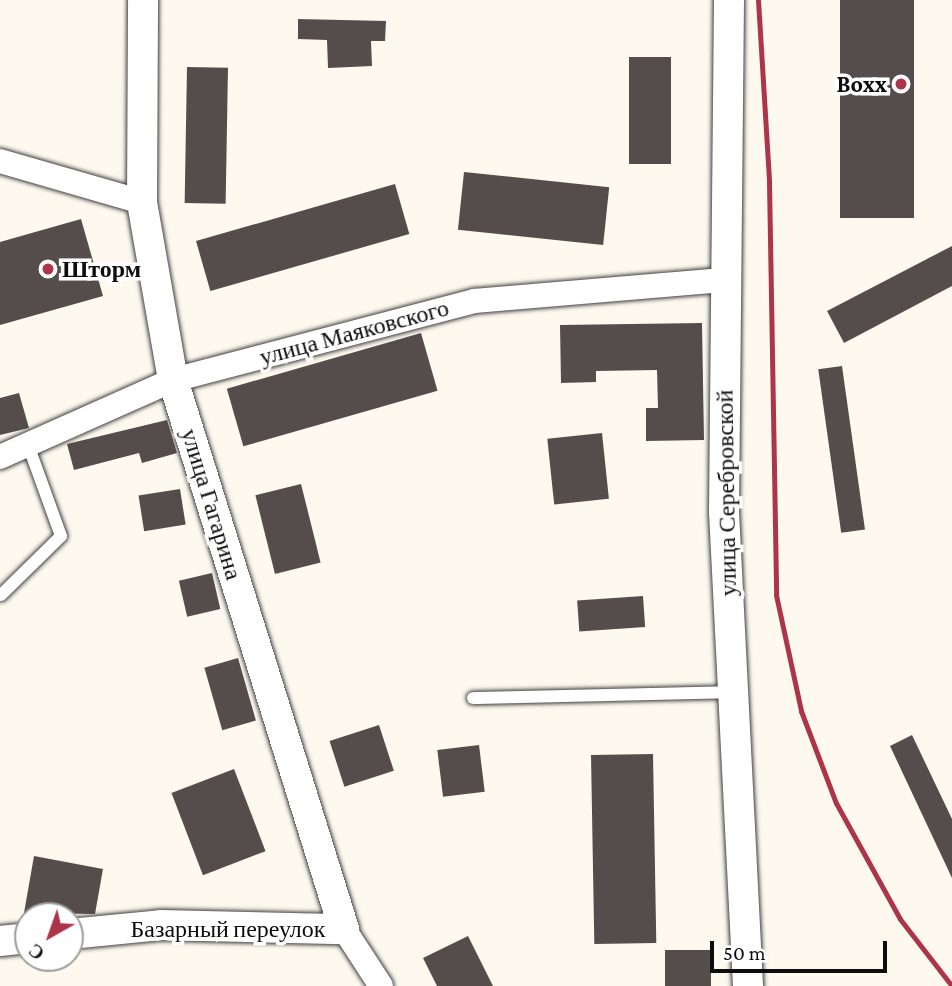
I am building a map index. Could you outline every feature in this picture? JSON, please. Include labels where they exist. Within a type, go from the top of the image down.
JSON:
[{"type":"street","name":"улица Гагарина","points":[[143,0],[142,202],[173,380],[344,929],[381,986]]},
{"type":"street","name":"улица Серебровской","points":[[729,0],[724,512],[748,986]]},
{"type":"street","points":[[0,161],[142,202]]},
{"type":"street","name":"улица Маяковского","points":[[0,457],[173,380],[474,301],[726,280]]},
{"type":"street","name":"Базарный переулок","points":[[84,933],[161,925],[344,929]]},
{"type":"lane","points":[[2,595],[61,536],[28,445]]},
{"type":"lane","points":[[473,698],[732,691]]},
{"type":"building","points":[[840,0],[914,0],[914,218],[840,218]]},
{"type":"building","points":[[298,19],[386,21],[385,41],[371,41],[372,66],[328,68],[327,40],[298,39]]},
{"type":"building","points":[[629,57],[671,57],[671,164],[629,164]]},
{"type":"building","points":[[187,67],[228,68],[226,204],[185,203]]},
{"type":"building","points":[[464,172],[609,187],[603,245],[458,230]]},
{"type":"building","points":[[395,184],[409,234],[210,291],[196,241]]},
{"type":"building","name":"Шторм","points":[[81,219],[103,296],[0,325],[0,242]]},
{"type":"building","points":[[952,246],[952,286],[844,343],[827,311]]},
{"type":"building","points":[[702,323],[704,440],[646,441],[646,408],[658,408],[657,370],[596,371],[596,382],[561,383],[560,325]]},
{"type":"building","points":[[421,333],[438,391],[243,446],[227,389]]},
{"type":"building","points":[[842,366],[865,529],[841,533],[818,369]]},
{"type":"building","points":[[19,393],[29,428],[0,435],[0,398]]},
{"type":"building","points":[[167,420],[177,453],[142,463],[139,453],[74,470],[67,444]]},
{"type":"building","points":[[602,433],[609,499],[554,504],[547,439]]},
{"type":"building","points":[[301,484],[321,563],[275,574],[255,495]]},
{"type":"building","points":[[180,489],[186,525],[144,531],[139,496]]},
{"type":"building","points":[[212,573],[220,609],[187,617],[179,581]]},
{"type":"building","points":[[643,596],[645,627],[579,632],[577,601]]},
{"type":"building","points":[[238,658],[256,720],[222,730],[204,668]]},
{"type":"building","points":[[379,725],[394,771],[344,787],[330,741]]},
{"type":"building","points":[[912,735],[952,819],[952,878],[890,746]]},
{"type":"building","points":[[479,745],[485,792],[443,797],[437,750]]},
{"type":"building","points":[[653,754],[656,943],[594,944],[591,755]]},
{"type":"building","points":[[234,769],[266,851],[203,875],[171,793]]},
{"type":"building","points":[[34,856],[103,869],[95,914],[84,914],[84,902],[26,902]]},
{"type":"building","points":[[468,936],[493,986],[437,986],[423,958]]},
{"type":"building","points":[[665,950],[711,950],[711,986],[665,986]]},
{"type":"railway","points":[[758,0],[769,182],[776,595],[801,711],[836,803],[900,919],[952,986]]},
{"type":"place","name":"Boxx","points":[[901,84]]},
{"type":"place","name":"Шторм","points":[[48,269]]}]
